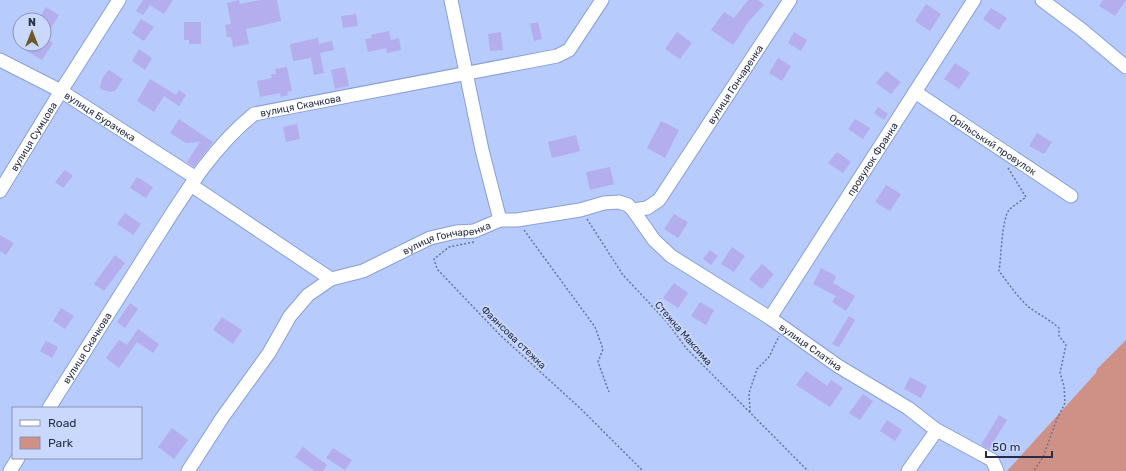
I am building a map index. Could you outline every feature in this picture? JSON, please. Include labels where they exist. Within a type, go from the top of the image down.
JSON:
[{"type":"street","name":"вулиця Сумцова","points":[[0,191],[119,0]]},
{"type":"street","points":[[451,0],[482,150],[500,220]]},
{"type":"street","name":"вулиця Скачкова","points":[[50,407],[194,181],[238,127],[254,114],[466,72],[557,56],[569,50],[602,0]]},
{"type":"street","name":"вулиця Гончаренка","points":[[188,471],[222,418],[269,353],[290,316],[308,295],[331,279],[362,271],[430,238],[456,232],[474,231],[500,220],[517,220],[580,210],[604,203],[619,202],[628,205],[633,210],[647,208],[659,200],[790,0]]},
{"type":"street","name":"провулок Франка","points":[[775,322],[915,92],[974,0]]},
{"type":"street","points":[[1042,0],[1082,30],[1126,67]]},
{"type":"street","name":"вулиця Бурачека","points":[[0,60],[61,91],[194,181],[331,279]]},
{"type":"street","name":"Орільський провулок","points":[[915,92],[1071,196]]},
{"type":"street","name":"вулиця Слатіна","points":[[633,210],[661,248],[775,322],[838,366],[908,408],[935,429],[992,460],[997,471]]},
{"type":"street","points":[[908,471],[934,434],[935,429]]},
{"type":"street","points":[[10,471],[17,459]]},
{"type":"path","points":[[1006,164],[1026,197],[1008,212],[1002,229],[1003,246],[999,271],[1013,291],[1030,308],[1049,319],[1059,328],[1059,336],[1066,345],[1060,373],[1064,386],[1065,403],[1057,419],[1043,456],[1034,471]]},
{"type":"path","name":"Стежка Максима","points":[[580,210],[591,224],[623,275],[666,322],[686,348],[808,471]]},
{"type":"path","points":[[517,220],[594,327],[603,349],[598,362],[609,392]]},
{"type":"path","name":"Фаянсова стежка","points":[[476,241],[470,244],[449,247],[434,259],[438,269],[500,335],[581,409],[643,471]]},
{"type":"path","points":[[750,413],[749,393],[757,368],[769,357],[779,336],[775,322]]},
{"type":"green space","points":[[1126,340],[1126,471],[1007,471],[1096,373],[1097,369]]},
{"type":"building","points":[[143,0],[173,0],[164,14],[150,5],[143,15],[136,11]]},
{"type":"building","points":[[239,0],[240,4],[261,0],[277,0],[281,21],[246,29],[249,44],[233,47],[231,37],[227,37],[225,25],[231,24],[227,3]]},
{"type":"building","points":[[748,0],[758,0],[764,5],[749,21],[733,45],[711,30],[724,12],[734,18]]},
{"type":"building","points":[[1103,0],[1126,0],[1115,16],[1099,6]]},
{"type":"building","points":[[926,4],[941,14],[930,31],[915,21]]},
{"type":"building","points":[[46,7],[59,15],[52,26],[52,12],[43,12]]},
{"type":"building","points":[[991,8],[1007,18],[999,30],[983,19]]},
{"type":"building","points":[[356,14],[358,26],[343,28],[341,16]]},
{"type":"building","points":[[141,19],[154,27],[144,41],[132,33]]},
{"type":"building","points":[[184,22],[201,22],[201,44],[189,44],[189,40],[184,40]]},
{"type":"building","points":[[538,22],[542,39],[534,41],[530,24]]},
{"type":"building","points":[[389,31],[391,40],[399,38],[401,50],[387,53],[386,48],[368,52],[365,39],[372,38],[371,35]]},
{"type":"building","points":[[501,32],[503,50],[490,51],[488,34]]},
{"type":"building","points":[[677,32],[692,43],[680,59],[665,49]]},
{"type":"building","points":[[794,32],[807,40],[801,51],[788,43]]},
{"type":"building","points":[[318,38],[319,44],[332,41],[334,50],[320,53],[324,73],[314,75],[311,58],[293,61],[290,44]]},
{"type":"building","points":[[139,49],[152,58],[145,70],[132,61]]},
{"type":"building","points":[[29,52],[47,52],[42,60]]},
{"type":"building","points":[[778,58],[791,66],[782,81],[769,73]]},
{"type":"building","points":[[955,63],[970,73],[959,89],[944,79]]},
{"type":"building","points":[[287,67],[292,91],[287,92],[288,95],[281,97],[280,93],[260,97],[257,81],[272,78],[271,74],[276,74],[275,69]]},
{"type":"building","points":[[345,67],[349,86],[335,89],[331,70]]},
{"type":"building","points":[[109,70],[123,79],[115,91],[110,92],[101,89],[100,87],[103,77]]},
{"type":"building","points":[[886,71],[901,82],[891,94],[876,83]]},
{"type":"building","points":[[150,79],[176,95],[179,90],[186,95],[179,106],[164,96],[154,112],[137,101]]},
{"type":"building","points":[[878,107],[888,114],[884,120],[874,113]]},
{"type":"building","points":[[179,119],[213,142],[194,167],[187,162],[200,142],[186,143],[170,133]]},
{"type":"building","points":[[855,119],[870,128],[863,139],[848,129]]},
{"type":"building","points":[[661,121],[679,130],[665,158],[647,148]]},
{"type":"building","points":[[297,124],[300,139],[286,142],[283,127]]},
{"type":"building","points":[[1037,133],[1052,142],[1044,154],[1029,146]]},
{"type":"building","points":[[576,135],[580,151],[552,158],[548,142]]},
{"type":"building","points":[[837,152],[851,162],[843,173],[828,163]]},
{"type":"building","points":[[610,167],[614,184],[590,190],[586,172]]},
{"type":"building","points":[[65,170],[73,176],[63,188],[55,182]]},
{"type":"building","points":[[137,177],[153,187],[146,198],[130,188]]},
{"type":"building","points":[[886,185],[901,194],[890,211],[875,202]]},
{"type":"building","points":[[125,213],[141,224],[133,235],[117,224]]},
{"type":"building","points":[[674,214],[688,222],[678,238],[664,229]]},
{"type":"building","points":[[0,235],[14,243],[6,255],[0,251]]},
{"type":"building","points":[[732,247],[745,256],[734,272],[721,264]]},
{"type":"building","points":[[710,250],[718,256],[711,265],[703,259]]},
{"type":"building","points":[[115,255],[125,263],[104,291],[94,284]]},
{"type":"building","points":[[762,264],[774,274],[762,289],[749,279]]},
{"type":"building","points":[[821,268],[836,276],[833,283],[855,296],[846,311],[832,302],[836,296],[813,284]]},
{"type":"building","points":[[674,283],[688,293],[678,308],[663,298]]},
{"type":"building","points":[[700,302],[714,310],[706,325],[691,316]]},
{"type":"building","points":[[130,303],[138,309],[125,328],[117,322]]},
{"type":"building","points":[[61,308],[74,316],[65,329],[53,321]]},
{"type":"building","points":[[849,316],[855,320],[839,347],[832,344]]},
{"type":"building","points":[[222,317],[242,330],[233,344],[213,330]]},
{"type":"building","points":[[138,329],[159,344],[153,353],[137,342],[119,368],[106,358],[119,340],[127,345]]},
{"type":"building","points":[[46,341],[58,347],[52,358],[40,351]]},
{"type":"building","points":[[806,371],[827,386],[831,380],[843,388],[830,407],[796,385]]},
{"type":"building","points":[[910,377],[927,386],[921,398],[904,389]]},
{"type":"building","points":[[863,394],[873,401],[860,420],[849,413]]},
{"type":"building","points":[[999,415],[1007,420],[989,449],[981,445]]},
{"type":"building","points":[[887,420],[902,430],[895,441],[880,431]]},
{"type":"building","points":[[172,428],[188,440],[174,459],[158,447]]},
{"type":"building","points":[[303,447],[327,465],[323,471],[315,471],[295,457]]},
{"type":"building","points":[[333,448],[352,460],[345,470],[326,458]]}]
